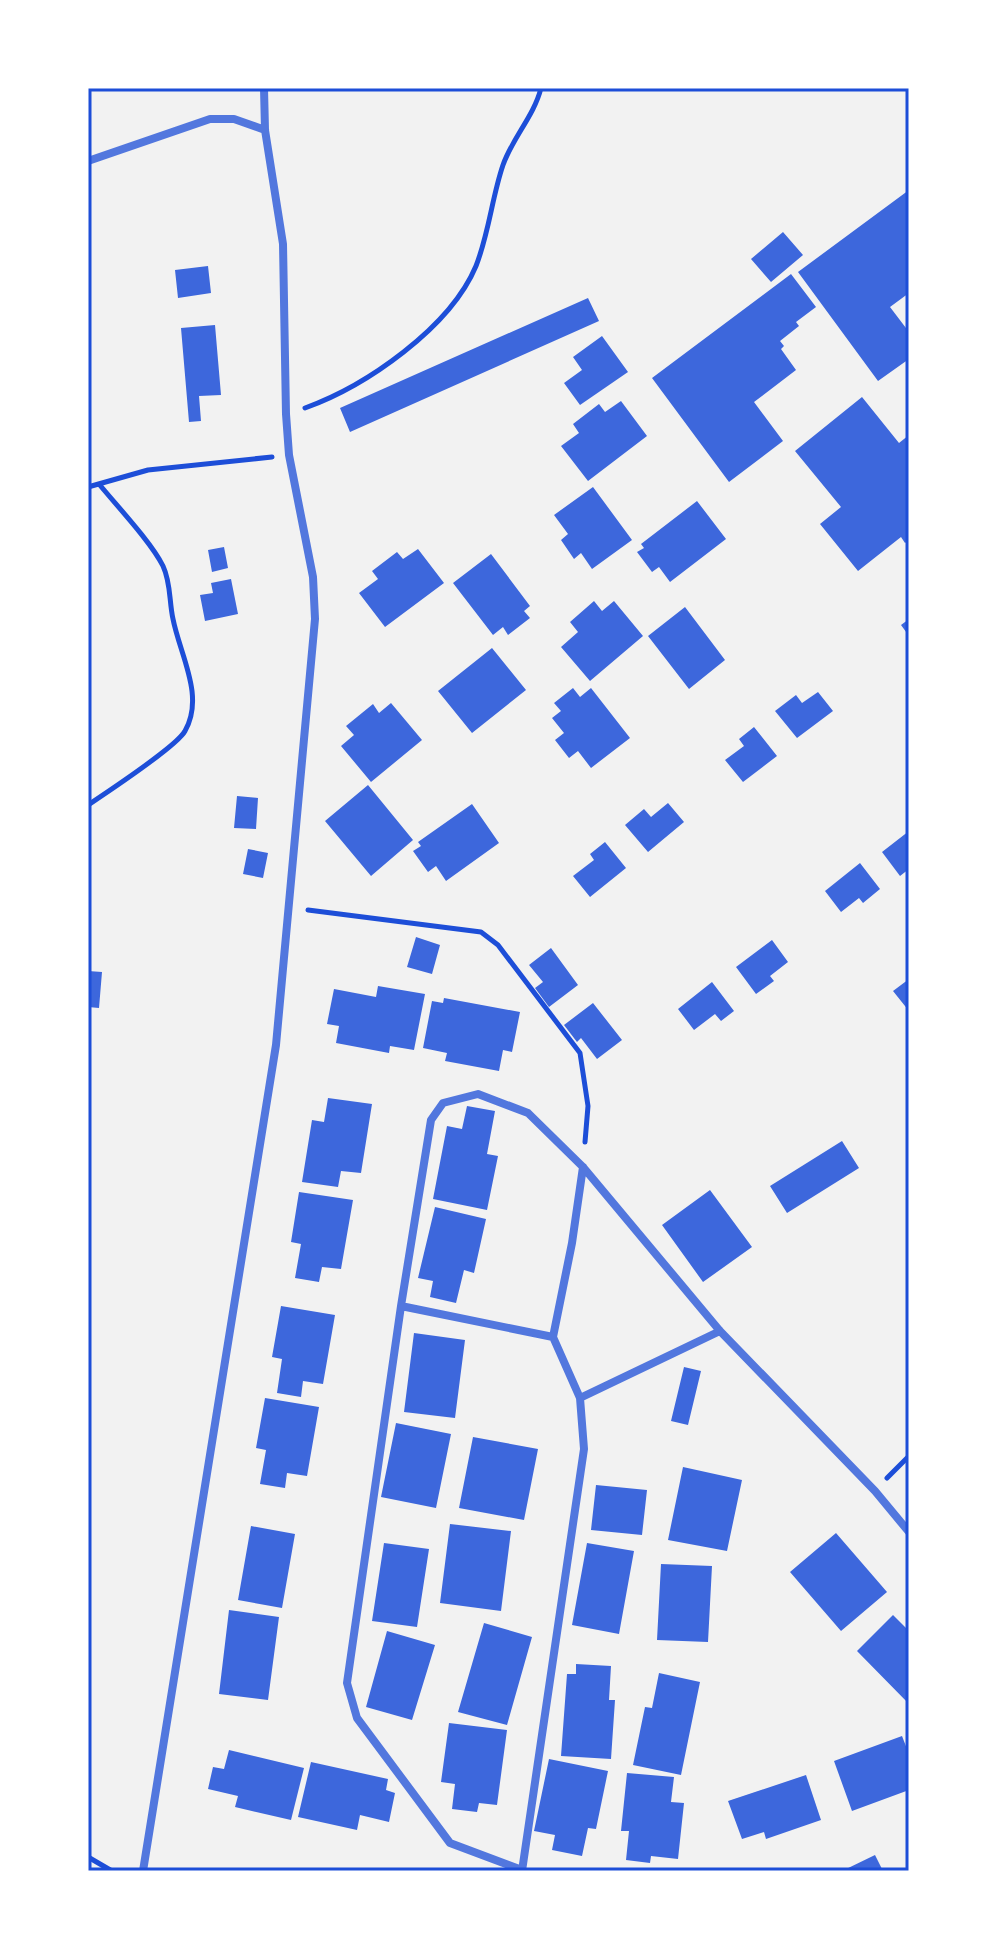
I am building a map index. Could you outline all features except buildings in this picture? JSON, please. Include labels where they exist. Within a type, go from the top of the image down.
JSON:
[{"type":"street","points":[[143,1871],[276,1045],[315,619],[313,577],[289,455],[283,244],[265,130],[264,88]]},
{"type":"street","points":[[88,161],[210,119],[234,119],[265,130]]},
{"type":"street","points":[[583,1167],[553,1337],[580,1398],[584,1449],[522,1871],[450,1843],[357,1718],[347,1683],[431,1120],[443,1103],[478,1094],[528,1113],[583,1167],[720,1331],[875,1491],[909,1532]]},
{"type":"street","points":[[401,1306],[553,1337]]},
{"type":"street","points":[[580,1398],[720,1331]]},
{"type":"path","points":[[286,414],[347,390],[380,369],[440,321],[475,268],[503,165],[519,132],[536,109],[541,88]]},
{"type":"path","points":[[88,487],[148,470],[289,455]]},
{"type":"path","points":[[88,805],[184,733],[193,706],[187,669],[172,618],[169,581],[162,563],[99,484]]},
{"type":"path","points":[[287,907],[481,932],[498,945],[580,1053],[588,1106],[583,1167]]},
{"type":"path","points":[[875,1491],[909,1456]]},
{"type":"path","points":[[88,1857],[112,1871]]}]
